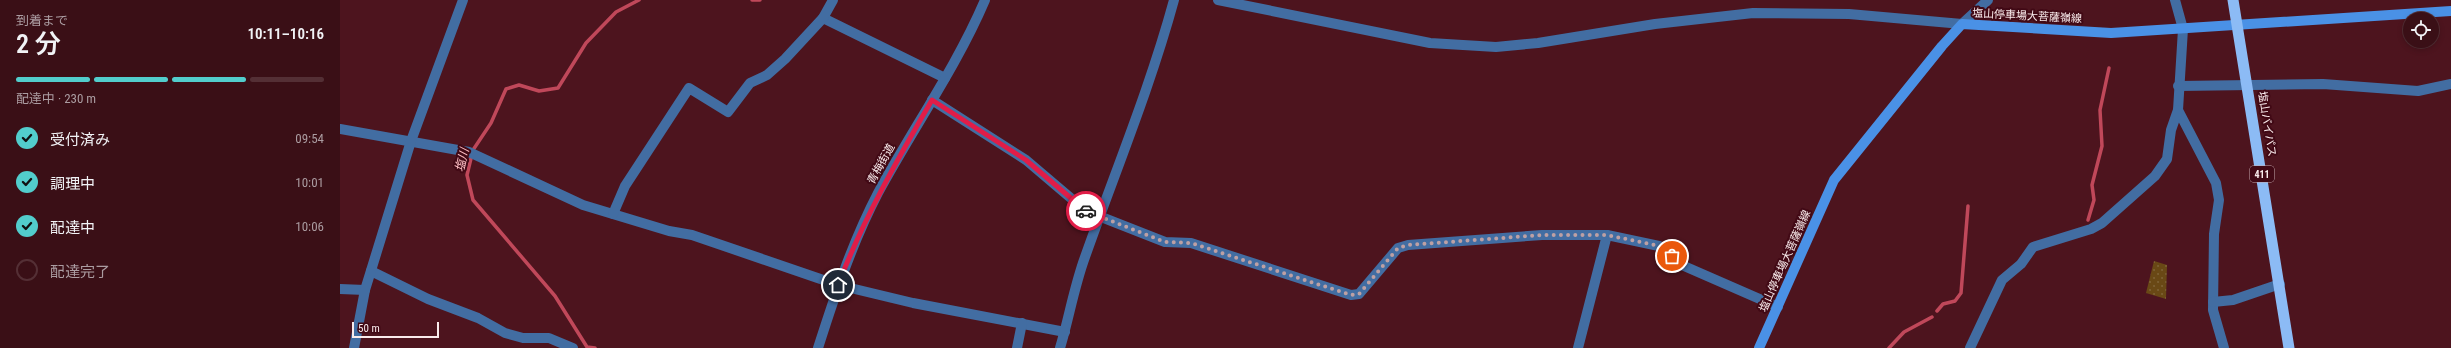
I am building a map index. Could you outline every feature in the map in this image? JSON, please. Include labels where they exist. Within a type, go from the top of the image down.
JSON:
[{"type":"highway","name":"塩山バイパス","points":[[2233,0],[2280,284],[2289,348]]},
{"type":"main road","name":"塩山停車場大菩薩嶺線","points":[[1759,348],[1834,180],[1942,46],[1962,24],[2111,32],[2183,29],[2448,11]]},
{"type":"street","points":[[354,348],[371,271],[411,141],[462,0]]},
{"type":"street","points":[[613,214],[625,186],[688,88],[728,112],[750,83],[767,75],[785,59],[823,18],[833,0]]},
{"type":"street","name":"青梅街道","points":[[818,348],[838,285],[856,239],[878,193],[971,34],[985,0]]},
{"type":"street","points":[[1060,348],[1084,258],[1101,217],[1170,21],[1174,0]]},
{"type":"street","points":[[1218,0],[1430,43],[1496,47],[1538,44],[1656,24],[1753,12],[1849,14],[1962,24],[1988,0]]},
{"type":"street","points":[[1970,348],[2002,280],[2021,264],[2033,247],[2091,229],[2102,223],[2155,176],[2168,159],[2171,130],[2178,110],[2178,86],[2183,29],[2175,0]]},
{"type":"street","points":[[823,18],[945,78]]},
{"type":"street","points":[[2178,86],[2323,84],[2418,90],[2451,84]]},
{"type":"street","points":[[932,100],[1026,160],[1086,211],[1165,242],[1191,243],[1351,295],[1359,294],[1398,248],[1408,245],[1542,235],[1607,235],[1659,246],[1684,266],[1778,307]]},
{"type":"street","points":[[2178,110],[2216,183],[2219,200],[2214,234],[2213,310],[2224,348]]},
{"type":"street","points":[[340,129],[469,152],[583,205],[692,235],[838,285],[914,303],[1065,332]]},
{"type":"street","points":[[1578,348],[1607,235]]},
{"type":"street","points":[[371,271],[428,299],[478,318],[505,333],[523,338],[549,338],[573,348]]},
{"type":"street","points":[[2213,302],[2233,300],[2280,284]]},
{"type":"street","points":[[340,289],[366,290]]},
{"type":"street","points":[[1017,348],[1022,323]]},
{"type":"shaded area","points":[[2154,261],[2167,265],[2166,299],[2146,293]]},
{"type":"waterway","name":"塩川","points":[[595,348],[587,347],[555,296],[473,200],[467,175],[473,150],[491,123],[506,89],[519,85],[539,91],[558,88],[586,43],[616,12],[639,0]]},
{"type":"waterway","name":"塩川","points":[[752,0],[760,0]]},
{"type":"waterway","points":[[2088,220],[2094,200],[2092,185],[2102,146],[2100,110],[2109,68]]},
{"type":"waterway","points":[[1937,311],[1943,304],[1955,301],[1961,293],[1968,206]]},
{"type":"waterway","points":[[1889,348],[1904,332],[1932,317]]},
{"type":"way so far","points":[[1086,211],[1165,242],[1191,243],[1307,282],[1351,295],[1359,294],[1398,248],[1408,245],[1542,235],[1607,235],[1659,246],[1672,256]]},
{"type":"route","points":[[838,285],[856,239],[878,193],[932,100],[1026,160],[1086,211]]}]
